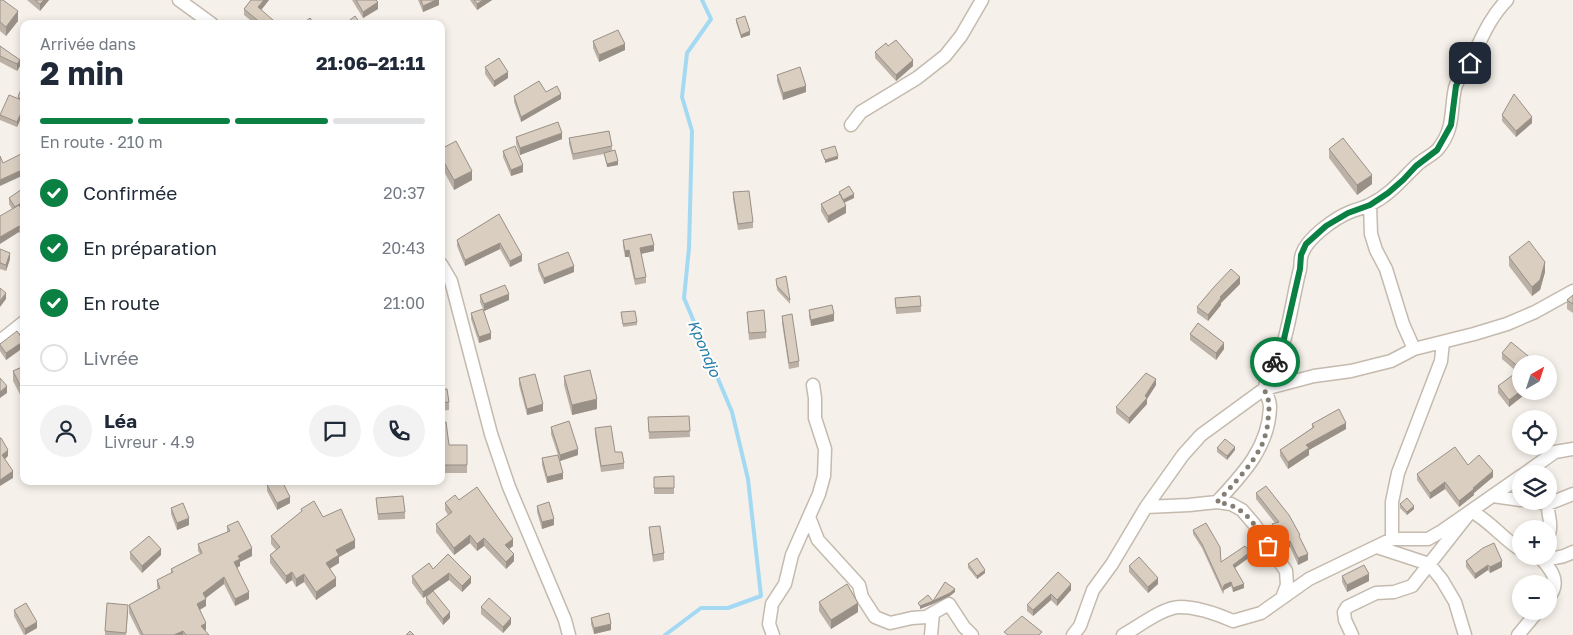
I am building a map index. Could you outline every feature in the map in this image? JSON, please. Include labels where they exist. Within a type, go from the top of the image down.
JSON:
[{"type":"street","points":[[179,0],[206,20]]},
{"type":"street","points":[[851,125],[861,112],[917,78],[945,56],[961,36],[982,0]]},
{"type":"street","points":[[1217,502],[1244,472],[1265,437],[1270,407],[1264,389],[1267,378],[1281,352],[1300,269],[1301,255],[1306,244],[1326,226],[1348,213],[1370,205],[1388,193],[1416,166],[1437,150],[1451,125],[1456,86],[1461,75],[1470,63],[1475,49],[1490,22],[1506,0]]},
{"type":"street","points":[[1370,205],[1371,234],[1391,284],[1402,324],[1414,349]]},
{"type":"street","points":[[445,272],[450,281],[491,434],[509,487],[565,620],[569,635]]},
{"type":"street","points":[[1073,635],[1080,626],[1093,590],[1112,564],[1146,507],[1183,454],[1201,435],[1264,389],[1314,376],[1351,371],[1391,360],[1414,349],[1507,324],[1535,312],[1573,291]]},
{"type":"street","points":[[0,341],[20,325]]},
{"type":"street","points":[[1392,539],[1392,502],[1398,473],[1441,361],[1443,342]]},
{"type":"street","points":[[773,635],[769,624],[772,604],[785,584],[792,555],[819,494],[824,476],[825,449],[815,418],[813,386]]},
{"type":"street","points":[[1537,465],[1555,452],[1573,449]]},
{"type":"street","points":[[1123,635],[1160,614],[1178,607],[1215,613],[1233,621],[1260,612],[1309,579],[1392,539],[1428,539],[1512,483]]},
{"type":"street","points":[[1557,500],[1573,494]]},
{"type":"street","points":[[1494,496],[1512,499]]},
{"type":"street","points":[[1146,507],[1217,502],[1231,504],[1242,510],[1286,570],[1287,585],[1282,598]]},
{"type":"street","points":[[1471,511],[1484,518],[1512,543]]},
{"type":"street","points":[[1352,635],[1345,620],[1344,612],[1347,607],[1376,593],[1394,592],[1412,586],[1471,511]]},
{"type":"street","points":[[809,517],[818,540],[858,585],[862,597],[875,617],[890,624],[912,618],[926,617],[950,604],[964,628],[972,635]]},
{"type":"street","points":[[1377,547],[1429,564],[1442,580],[1455,602],[1465,635]]},
{"type":"street","points":[[1557,558],[1573,552]]},
{"type":"street","points":[[931,635],[933,613]]},
{"type":"street","points":[[1518,635],[1530,620]]},
{"type":"building","points":[[0,0],[3,0],[18,11],[6,27],[0,22]]},
{"type":"building","points":[[35,0],[44,0],[40,4]]},
{"type":"building","points":[[251,0],[264,0],[258,7],[273,20],[257,20],[244,9]]},
{"type":"building","points":[[356,0],[376,0],[378,2],[363,12]]},
{"type":"building","points":[[421,0],[436,0],[423,6]]},
{"type":"building","points":[[474,0],[483,0],[477,4]]},
{"type":"building","points":[[355,16],[358,20],[350,20]]},
{"type":"building","points":[[745,16],[750,31],[741,35],[736,19]]},
{"type":"building","points":[[618,30],[625,44],[599,55],[593,41]]},
{"type":"building","points":[[896,40],[913,60],[896,75],[875,52],[886,43],[888,46]]},
{"type":"building","points":[[0,46],[20,60],[17,64],[0,56]]},
{"type":"building","points":[[499,58],[508,72],[494,81],[485,67]]},
{"type":"building","points":[[800,67],[806,86],[783,93],[777,75]]},
{"type":"building","points":[[539,81],[546,92],[557,86],[561,94],[521,117],[514,96]]},
{"type":"building","points":[[1514,94],[1532,117],[1516,131],[1502,115]]},
{"type":"building","points":[[9,95],[20,99],[20,115],[17,122],[0,115]]},
{"type":"building","points":[[558,122],[562,133],[520,148],[516,137]]},
{"type":"building","points":[[609,131],[612,146],[573,154],[569,138]]},
{"type":"building","points":[[1343,138],[1372,175],[1357,185],[1329,149]]},
{"type":"building","points":[[456,141],[472,171],[454,180],[445,164],[445,147]]},
{"type":"building","points":[[515,146],[523,165],[511,170],[503,151]]},
{"type":"building","points":[[835,146],[838,156],[825,160],[821,150]]},
{"type":"building","points":[[615,150],[618,161],[607,164],[604,153]]},
{"type":"building","points":[[20,154],[20,171],[0,180],[0,156],[3,163]]},
{"type":"building","points":[[849,186],[854,194],[843,200],[839,192]]},
{"type":"building","points":[[20,190],[20,204],[15,207],[9,198]]},
{"type":"building","points":[[749,191],[753,222],[738,224],[733,192]]},
{"type":"building","points":[[840,194],[846,206],[828,216],[821,204]]},
{"type":"building","points":[[19,205],[20,228],[19,226],[0,237],[0,216]]},
{"type":"building","points":[[499,214],[522,255],[510,261],[500,243],[465,260],[457,240]]},
{"type":"building","points":[[651,234],[654,245],[640,248],[646,277],[635,279],[629,250],[625,251],[623,240]]},
{"type":"building","points":[[1529,241],[1545,262],[1540,280],[1532,287],[1509,257]]},
{"type":"building","points":[[0,249],[10,253],[6,265],[0,263]]},
{"type":"building","points":[[568,252],[574,266],[544,278],[538,264]]},
{"type":"building","points":[[1231,269],[1240,277],[1220,297],[1208,315],[1197,307]]},
{"type":"building","points":[[786,276],[790,300],[777,286],[776,279]]},
{"type":"building","points":[[505,285],[509,294],[484,304],[480,295]]},
{"type":"building","points":[[0,288],[6,293],[0,301]]},
{"type":"building","points":[[1573,295],[1573,304],[1567,300]]},
{"type":"building","points":[[920,296],[921,306],[896,308],[895,298]]},
{"type":"building","points":[[832,305],[834,314],[811,320],[809,310]]},
{"type":"building","points":[[483,309],[491,333],[479,337],[471,313]]},
{"type":"building","points":[[764,310],[766,332],[749,333],[747,312]]},
{"type":"building","points":[[635,311],[637,322],[623,324],[621,312]]},
{"type":"building","points":[[792,314],[799,361],[789,363],[782,316]]},
{"type":"building","points":[[1198,323],[1224,343],[1216,353],[1190,334]]},
{"type":"building","points":[[17,331],[20,335],[20,344],[6,353],[0,344]]},
{"type":"building","points":[[1511,342],[1527,355],[1512,355],[1512,361],[1502,353]]},
{"type":"building","points":[[20,368],[20,385],[13,371]]},
{"type":"building","points":[[590,370],[597,399],[572,405],[564,376]]},
{"type":"building","points":[[1146,373],[1156,379],[1145,396],[1147,398],[1129,418],[1116,407]]},
{"type":"building","points":[[535,374],[543,404],[527,409],[519,378]]},
{"type":"building","points":[[1512,376],[1512,398],[1509,400],[1498,386]]},
{"type":"building","points":[[0,378],[7,386],[0,392]]},
{"type":"building","points":[[445,389],[447,389],[449,402],[445,402]]},
{"type":"building","points":[[1339,409],[1346,423],[1306,445],[1309,448],[1288,462],[1280,450],[1314,427],[1312,424]]},
{"type":"building","points":[[689,416],[690,431],[649,432],[648,417]]},
{"type":"building","points":[[569,421],[578,449],[560,455],[551,427]]},
{"type":"building","points":[[445,422],[449,445],[467,445],[467,465],[445,465]]},
{"type":"building","points":[[611,426],[615,452],[622,452],[624,463],[601,466],[595,428]]},
{"type":"building","points":[[0,438],[8,450],[2,455],[13,471],[0,480]]},
{"type":"building","points":[[1225,439],[1235,447],[1227,456],[1217,448]]},
{"type":"building","points":[[1455,447],[1468,465],[1479,455],[1493,471],[1459,501],[1445,482],[1430,493],[1417,474]]},
{"type":"building","points":[[558,455],[563,473],[547,477],[542,458]]},
{"type":"building","points":[[674,476],[674,488],[654,488],[654,477]]},
{"type":"building","points":[[267,485],[284,485],[290,497],[277,503]]},
{"type":"building","points":[[1266,486],[1289,515],[1308,554],[1298,558],[1290,541],[1284,545],[1272,524],[1279,522],[1256,493]]},
{"type":"building","points":[[477,487],[513,539],[505,545],[514,554],[506,562],[484,538],[477,544],[470,535],[454,548],[436,524],[452,512],[445,503],[455,495],[459,500]]},
{"type":"building","points":[[403,496],[405,512],[378,514],[376,498]]},
{"type":"building","points":[[1407,498],[1414,506],[1407,512],[1400,504]]},
{"type":"building","points":[[314,501],[323,517],[341,509],[355,540],[336,550],[339,555],[326,563],[336,578],[316,592],[304,574],[296,579],[292,572],[286,576],[270,555],[280,547],[271,536],[302,511],[301,509]]},
{"type":"building","points":[[549,502],[554,519],[542,522],[537,506]]},
{"type":"building","points":[[183,503],[189,518],[177,523],[171,508]]},
{"type":"building","points":[[238,521],[252,548],[238,556],[240,559],[234,562],[249,592],[235,599],[224,577],[203,593],[206,599],[197,604],[206,623],[201,626],[209,635],[186,635],[183,631],[174,635],[143,635],[129,605],[160,588],[157,580],[173,572],[171,569],[202,553],[198,544],[230,531],[227,526]]},
{"type":"building","points":[[1206,523],[1220,547],[1221,562],[1245,546],[1250,552],[1233,565],[1244,584],[1233,588],[1231,582],[1224,585],[1223,590],[1202,544],[1193,530]]},
{"type":"building","points":[[660,526],[664,553],[653,555],[649,527]]},
{"type":"building","points":[[149,536],[161,549],[142,566],[130,552]]},
{"type":"building","points":[[1494,543],[1502,561],[1490,567],[1488,565],[1475,574],[1466,561],[1483,548]]},
{"type":"building","points":[[448,554],[471,577],[462,586],[449,573],[423,592],[412,576],[429,563],[433,569]]},
{"type":"building","points":[[1139,557],[1158,578],[1148,587],[1129,566]]},
{"type":"building","points":[[977,558],[985,570],[977,576],[968,564]]},
{"type":"building","points":[[1364,565],[1369,574],[1347,585],[1342,576]]},
{"type":"building","points":[[1058,572],[1071,584],[1057,600],[1051,594],[1033,610],[1027,605]]},
{"type":"building","points":[[945,582],[955,589],[933,601]]},
{"type":"building","points":[[847,584],[858,603],[831,620],[819,602]]},
{"type":"building","points":[[433,591],[450,612],[443,619],[426,597]]},
{"type":"building","points":[[928,595],[933,601],[920,606],[918,603]]},
{"type":"building","points":[[489,598],[511,618],[503,627],[481,607]]},
{"type":"building","points":[[26,603],[37,622],[25,629],[14,610]]},
{"type":"building","points":[[107,603],[128,605],[126,633],[105,631]]},
{"type":"building","points":[[609,613],[611,624],[594,628],[591,618]]},
{"type":"building","points":[[1022,616],[1042,632],[1039,635],[1008,635],[1004,632]]},
{"type":"building","points":[[410,631],[414,635],[406,635]]},
{"type":"waterway","name":"Kpondjo","points":[[665,635],[701,608],[728,608],[761,596],[748,479],[732,412],[684,298],[689,248],[692,131],[682,97],[687,53],[711,19],[702,0]]},
{"type":"way so far","points":[[1268,546],[1254,524],[1242,510],[1231,504],[1217,502],[1244,472],[1265,437],[1270,407],[1264,389],[1275,362]]},
{"type":"route","points":[[1275,362],[1281,352],[1293,304],[1301,255],[1306,244],[1326,226],[1348,213],[1370,205],[1388,193],[1416,166],[1437,150],[1451,125],[1456,86],[1470,63]]}]
